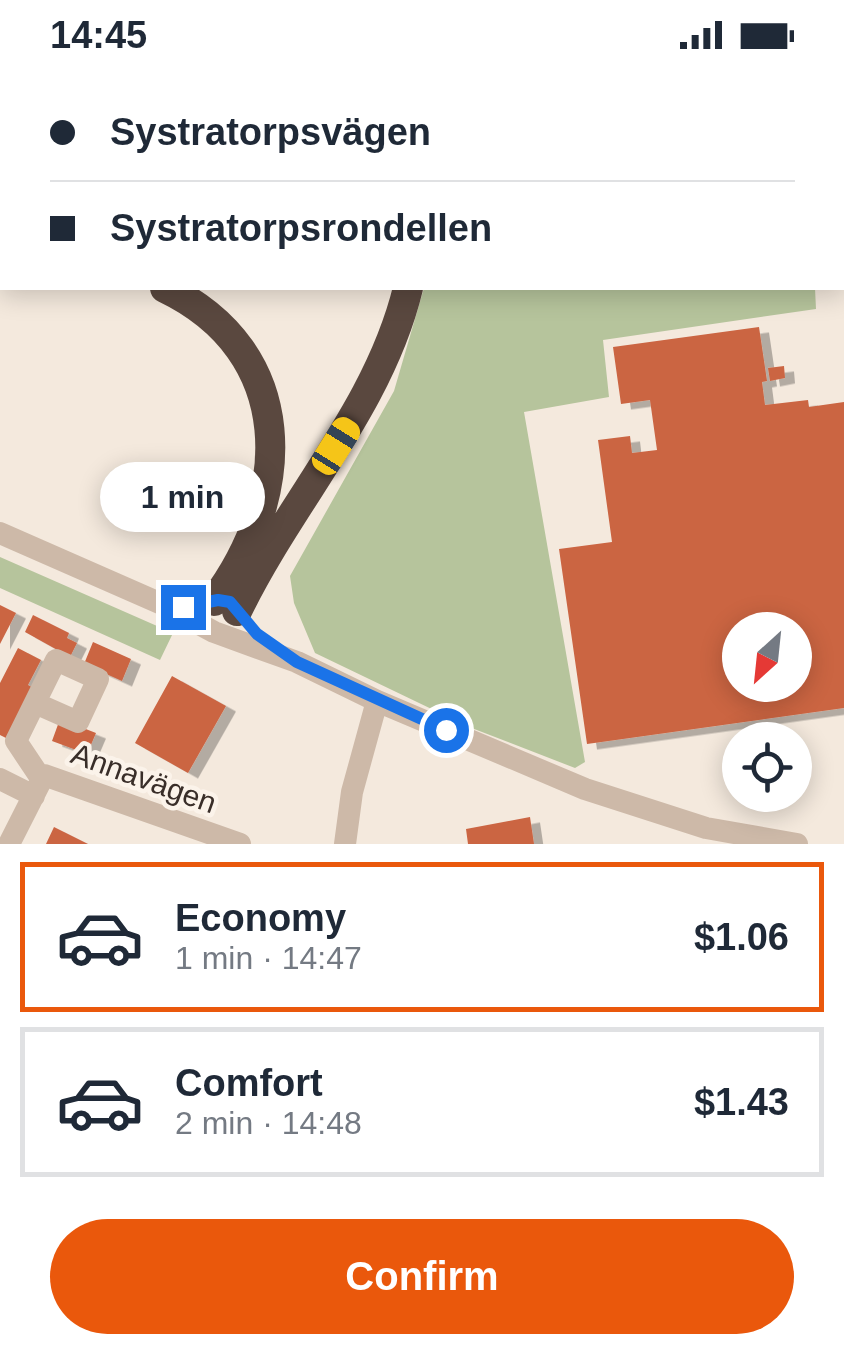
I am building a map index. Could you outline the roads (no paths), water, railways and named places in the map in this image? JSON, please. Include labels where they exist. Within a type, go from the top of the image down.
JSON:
[{"type":"highway","points":[[170,290],[185,297],[232,340],[262,394],[269,426],[271,458],[260,521],[222,616]]},
{"type":"highway","points":[[222,616],[267,557],[372,384],[408,290]]},
{"type":"street","points":[[0,533],[164,605],[222,616],[297,662],[585,789],[706,828],[798,844]]},
{"type":"street","points":[[345,844],[352,792],[377,700]]},
{"type":"street","points":[[35,703],[16,741],[38,788]]},
{"type":"street","name":"Annavägen","points":[[10,844],[44,775],[240,844]]},
{"type":"street","points":[[0,778],[38,788]]}]
